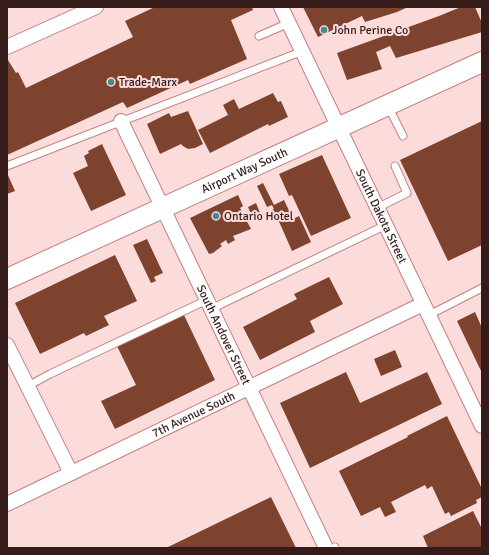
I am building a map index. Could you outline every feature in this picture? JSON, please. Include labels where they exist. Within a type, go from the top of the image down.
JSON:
[{"type":"main road","name":"Airport Way South","points":[[7,279],[482,62]]},
{"type":"street","points":[[7,47],[96,7]]},
{"type":"street","name":"South Dakota Street","points":[[281,7],[482,426]]},
{"type":"street","name":"South Andover Street","points":[[121,121],[248,387],[332,548]]},
{"type":"street","name":"7th Avenue South","points":[[7,504],[248,387],[426,309]]},
{"type":"street","points":[[7,345],[71,473]]},
{"type":"lane","points":[[259,36],[289,23]]},
{"type":"lane","points":[[7,166],[302,51]]},
{"type":"lane","points":[[388,105],[403,136]]},
{"type":"lane","points":[[377,208],[407,192],[395,166]]},
{"type":"lane","points":[[28,386],[50,374],[209,305],[386,225]]},
{"type":"lane","points":[[426,309],[482,288]]},
{"type":"building","name":"Trade-Marx","points":[[155,7],[252,7],[253,10],[231,20],[247,59],[190,84],[188,80],[127,108],[123,102],[7,155],[8,60],[16,73],[18,72],[26,88],[133,37],[125,21]]},
{"type":"building","name":"John Perine Co","points":[[303,7],[408,7],[365,22],[362,16],[318,37]]},
{"type":"building","points":[[461,7],[475,7],[482,23],[482,32],[396,58],[390,46],[376,52],[382,69],[347,80],[337,53]]},
{"type":"building","points":[[273,93],[278,102],[281,101],[288,117],[269,126],[268,124],[210,153],[198,130],[228,115],[223,105],[234,99],[239,109]]},
{"type":"building","points":[[188,111],[203,144],[195,148],[188,149],[181,144],[160,154],[147,124],[169,113],[171,117]]},
{"type":"building","points":[[482,121],[482,245],[448,261],[400,160]]},
{"type":"building","points":[[102,144],[126,195],[91,211],[73,173],[88,166],[84,156],[89,153],[88,151]]},
{"type":"building","points":[[322,155],[351,218],[311,236],[292,195],[289,196],[279,174]]},
{"type":"building","points":[[7,173],[15,191],[7,194]]},
{"type":"building","points":[[263,183],[274,205],[284,200],[293,219],[299,216],[311,242],[292,251],[277,217],[271,220],[268,212],[274,209],[272,205],[267,207],[257,186]]},
{"type":"building","points":[[238,195],[243,206],[240,208],[251,229],[233,236],[235,240],[228,244],[226,240],[220,244],[222,246],[213,253],[209,254],[190,218]]},
{"type":"building","points":[[256,203],[262,218],[254,221],[248,207]]},
{"type":"building","points":[[147,239],[163,273],[154,277],[156,281],[151,283],[133,245]]},
{"type":"building","points":[[115,255],[137,301],[104,316],[109,325],[86,336],[84,333],[40,354],[15,303]]},
{"type":"building","points":[[329,277],[343,304],[310,321],[315,332],[260,360],[243,327],[297,299],[294,294]]},
{"type":"building","points":[[475,312],[482,328],[482,373],[457,321]]},
{"type":"building","points":[[183,313],[215,380],[115,429],[101,401],[136,385],[117,346]]},
{"type":"building","points":[[395,350],[402,367],[381,376],[374,359]]},
{"type":"building","points":[[346,372],[360,403],[427,372],[442,404],[310,468],[280,403]]},
{"type":"building","points":[[447,416],[482,489],[482,497],[476,500],[477,503],[451,516],[449,512],[445,514],[432,486],[427,489],[425,485],[391,502],[396,512],[385,517],[380,507],[361,516],[339,471]]},
{"type":"building","points":[[271,497],[296,548],[166,548]]},
{"type":"building","points":[[473,511],[482,529],[482,548],[428,548],[423,536]]},
{"type":"place","name":"John Perine Co","points":[[324,30]]},
{"type":"place","name":"Trade-Marx","points":[[111,82]]},
{"type":"place","name":"Ontario Hotel","points":[[216,216]]}]
